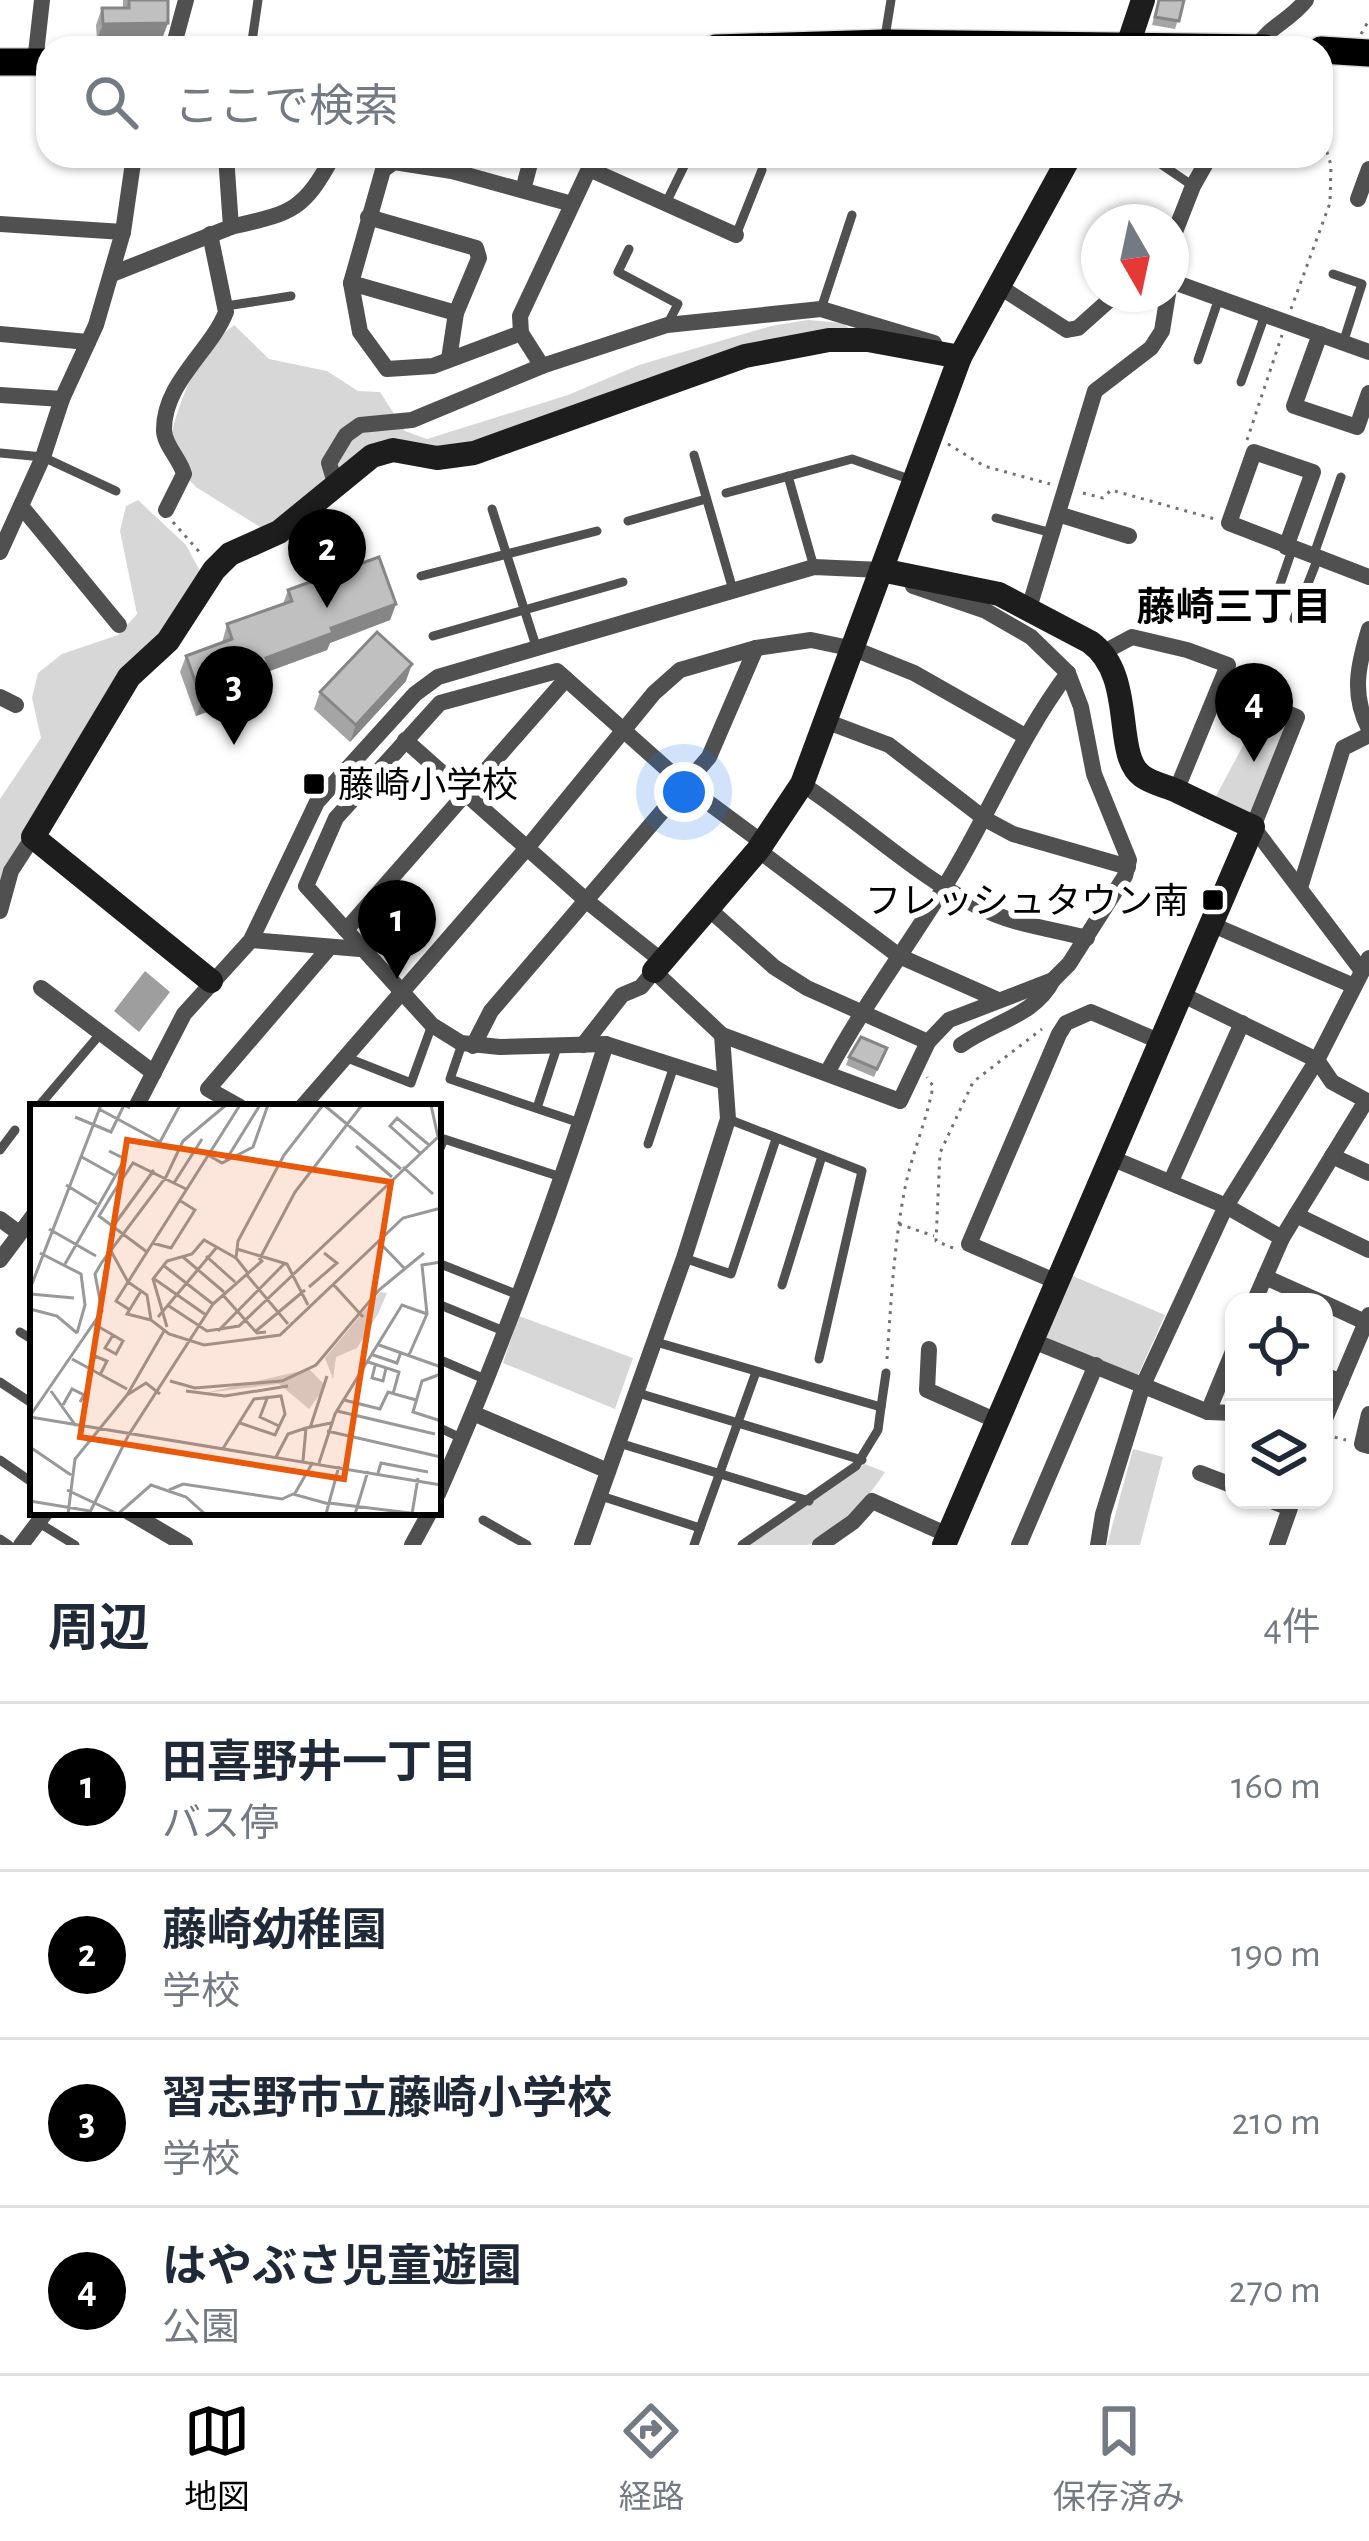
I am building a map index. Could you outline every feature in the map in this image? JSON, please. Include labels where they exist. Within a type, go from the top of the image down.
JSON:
[{"type":"main road","points":[[1333,51],[1369,53]]},
{"type":"main road","points":[[0,62],[36,62]]},
{"type":"street","points":[[41,36],[42,0]]},
{"type":"street","points":[[176,36],[186,0]]},
{"type":"street","points":[[1131,36],[1142,0]]},
{"type":"street","points":[[1264,36],[1290,19],[1306,0]]},
{"type":"street","points":[[0,552],[44,457],[112,274],[132,168]]},
{"type":"street","points":[[227,168],[231,227]]},
{"type":"street","points":[[112,274],[210,234],[281,215],[304,202],[325,168]]},
{"type":"street","points":[[385,168],[351,283],[360,332],[386,369],[433,366],[521,333]]},
{"type":"street","points":[[466,168],[572,204]]},
{"type":"street","points":[[523,190],[529,168]]},
{"type":"street","points":[[542,366],[521,333],[520,316],[589,168]]},
{"type":"street","points":[[603,168],[736,235]]},
{"type":"street","points":[[583,1045],[622,995],[641,987],[710,910],[802,784],[932,435],[955,355],[1000,286],[1064,168]]},
{"type":"street","points":[[1185,204],[1203,168]]},
{"type":"street","points":[[1358,199],[1369,169]]},
{"type":"street","points":[[368,218],[476,248],[479,258],[456,313],[449,359]]},
{"type":"street","points":[[0,224],[123,232]]},
{"type":"street","points":[[166,510],[184,474],[166,439],[166,421],[188,367],[221,323],[226,305],[210,234]]},
{"type":"street","points":[[351,283],[456,313]]},
{"type":"street","points":[[1000,286],[1067,330],[1078,328],[1096,312]]},
{"type":"street","points":[[1189,287],[1369,352]]},
{"type":"street","points":[[335,483],[328,463],[346,435],[360,425],[412,420],[542,366],[667,325],[820,309],[933,342],[955,355]]},
{"type":"street","points":[[1029,608],[1095,392],[1151,348],[1162,332],[1165,312]]},
{"type":"street","points":[[0,334],[88,342]]},
{"type":"street","points":[[1321,334],[1294,406],[1357,427],[1369,392]]},
{"type":"street","points":[[0,911],[11,871],[129,676],[177,630],[214,570],[230,554],[279,532],[371,456],[393,450],[437,458],[474,453],[745,356],[829,340],[868,340],[955,355]]},
{"type":"street","points":[[0,395],[62,399]]},
{"type":"street","points":[[1289,549],[1313,472],[1254,452],[1228,523],[1289,549],[1367,570]]},
{"type":"street","points":[[21,506],[119,625]]},
{"type":"street","points":[[1058,514],[1129,536]]},
{"type":"street","points":[[138,1104],[184,1014],[251,940],[317,802],[415,694],[438,677],[814,567],[880,570],[999,594],[1104,652],[1124,708],[1132,764],[1142,776],[1253,827],[1362,972]]},
{"type":"street","points":[[880,570],[986,611],[1031,637],[1069,673],[1082,707],[1094,774],[1127,851],[1128,867],[1087,938],[1045,996],[1033,1008],[986,1028],[962,1045]]},
{"type":"street","points":[[1300,888],[1343,748],[1369,732],[1358,709],[1357,681],[1369,629]]},
{"type":"street","points":[[1104,652],[1132,638],[1228,665],[1176,791]]},
{"type":"street","points":[[309,1104],[622,730],[680,670],[756,648],[811,640],[854,649],[914,674],[1025,736]]},
{"type":"street","points":[[467,1045],[709,757],[756,648]]},
{"type":"street","points":[[725,1082],[606,1044],[467,1045],[432,1025],[306,886],[336,818],[440,703],[557,671],[686,786],[899,956],[996,999]]},
{"type":"street","points":[[827,1073],[860,1011],[985,819],[1025,736],[1069,673]]},
{"type":"street","points":[[346,930],[566,679]]},
{"type":"street","points":[[820,1545],[853,1522],[872,1501],[946,1540],[1213,925],[1297,717],[1221,685]]},
{"type":"street","points":[[828,722],[889,745],[985,819],[1013,834],[1128,867]]},
{"type":"street","points":[[405,740],[658,966],[722,1035],[900,1101],[928,1042],[949,1020],[1053,980]]},
{"type":"street","points":[[802,784],[944,888],[984,910],[1087,938]]},
{"type":"street","points":[[33,837],[211,981]]},
{"type":"street","points":[[710,910],[774,967],[807,988],[928,1042]]},
{"type":"street","points":[[1213,925],[1362,972]]},
{"type":"street","points":[[251,940],[360,950]]},
{"type":"street","points":[[235,1104],[208,1089],[328,948]]},
{"type":"street","points":[[1098,1545],[1143,1385],[1226,1206],[1317,1060],[1362,972]]},
{"type":"street","points":[[41,988],[154,1073]]},
{"type":"street","points":[[1181,994],[1317,1060],[1332,1082],[1368,1102],[1282,1238],[1258,1293]]},
{"type":"street","points":[[1057,1282],[969,1244],[1066,1023],[1091,1012],[1161,1042]]},
{"type":"street","points":[[1171,1181],[1242,1023]]},
{"type":"street","points":[[582,1545],[656,1342],[728,1119],[722,1035]]},
{"type":"street","points":[[444,1464],[476,1414],[606,1044]]},
{"type":"street","points":[[1332,1156],[1369,1173]]},
{"type":"street","points":[[1109,1157],[1226,1206],[1282,1238]]},
{"type":"street","points":[[1296,1215],[1369,1250]]},
{"type":"street","points":[[0,1219],[19,1233]]},
{"type":"street","points":[[0,1260],[30,1220]]},
{"type":"street","points":[[1265,1277],[1300,1293]]},
{"type":"street","points":[[1333,1307],[1367,1318],[1333,1378]]},
{"type":"street","points":[[1031,1340],[1208,1412],[1225,1413]]},
{"type":"street","points":[[929,1349],[927,1390],[997,1421]]},
{"type":"street","points":[[1019,1545],[1096,1365]]},
{"type":"street","points":[[1208,1412],[1225,1371]]},
{"type":"street","points":[[476,1414],[608,1471]]},
{"type":"street","points":[[1367,1446],[1362,1444],[1369,1414]]},
{"type":"street","points":[[1200,1473],[1225,1483]]},
{"type":"street","points":[[1276,1545],[1290,1509]]},
{"type":"street","points":[[134,1515],[185,1545]]},
{"type":"street","points":[[412,1545],[427,1515]]},
{"type":"street","points":[[21,1545],[42,1517]]},
{"type":"street","points":[[847,1545],[853,1522]]},
{"type":"lane","points":[[253,36],[258,0]]},
{"type":"lane","points":[[885,36],[891,0]]},
{"type":"lane","points":[[666,203],[683,168]]},
{"type":"lane","points":[[1166,168],[1192,186]]},
{"type":"lane","points":[[736,235],[762,170]]},
{"type":"lane","points":[[820,309],[852,215]]},
{"type":"lane","points":[[629,249],[618,272],[678,304],[667,325]]},
{"type":"lane","points":[[1333,274],[1362,284],[1342,343]]},
{"type":"lane","points":[[226,305],[291,296]]},
{"type":"lane","points":[[1198,360],[1220,298]]},
{"type":"lane","points":[[1240,382],[1265,315]]},
{"type":"lane","points":[[0,453],[44,457],[116,491]]},
{"type":"lane","points":[[694,455],[733,590]]},
{"type":"lane","points":[[726,493],[853,460],[915,481]]},
{"type":"lane","points":[[788,476],[814,567]]},
{"type":"lane","points":[[1294,619],[1342,477]]},
{"type":"lane","points":[[628,521],[706,499]]},
{"type":"lane","points":[[492,509],[536,646]]},
{"type":"lane","points":[[996,518],[1052,533]]},
{"type":"lane","points":[[422,577],[597,531]]},
{"type":"lane","points":[[1273,605],[1289,549]]},
{"type":"lane","points":[[434,636],[623,582]]},
{"type":"lane","points":[[344,1057],[411,1083],[432,1025]]},
{"type":"lane","points":[[41,1104],[101,1033]]},
{"type":"lane","points":[[467,1045],[450,1079],[581,1123]]},
{"type":"lane","points":[[537,1108],[557,1047]]},
{"type":"lane","points":[[648,1144],[674,1066]]},
{"type":"lane","points":[[728,1119],[862,1171],[819,1359]]},
{"type":"lane","points":[[0,1150],[15,1130]]},
{"type":"lane","points":[[441,1146],[444,1139],[562,1178]]},
{"type":"lane","points":[[684,1258],[730,1274],[776,1139]]},
{"type":"lane","points":[[782,1285],[821,1156]]},
{"type":"lane","points":[[441,1264],[520,1296]]},
{"type":"lane","points":[[441,1305],[506,1332]]},
{"type":"lane","points":[[20,1332],[30,1338]]},
{"type":"lane","points":[[656,1342],[881,1407]]},
{"type":"lane","points":[[441,1360],[487,1380]]},
{"type":"lane","points":[[694,1545],[756,1372]]},
{"type":"lane","points":[[742,1545],[862,1460],[878,1430],[886,1373]]},
{"type":"lane","points":[[0,1382],[30,1402]]},
{"type":"lane","points":[[638,1393],[862,1460]]},
{"type":"lane","points":[[441,1428],[463,1439]]},
{"type":"lane","points":[[619,1443],[809,1501]]},
{"type":"lane","points":[[0,1460],[30,1481]]},
{"type":"lane","points":[[600,1496],[700,1528]]},
{"type":"lane","points":[[42,1517],[75,1545]]},
{"type":"lane","points":[[483,1520],[527,1545]]},
{"type":"lane","points":[[0,1539],[9,1545]]},
{"type":"path","points":[[1243,454],[1330,203],[1331,168]]},
{"type":"path","points":[[932,435],[984,466],[1103,498],[1111,490],[1228,523]]},
{"type":"path","points":[[166,510],[214,570]]},
{"type":"path","points":[[969,1244],[962,1251],[936,1241],[940,1153],[973,1082],[1048,1025],[1066,1023]]},
{"type":"path","points":[[886,1373],[898,1224],[914,1146],[933,1086]]},
{"type":"path","points":[[898,1224],[935,1236]]},
{"type":"path","points":[[1333,1437],[1367,1446]]},
{"type":"shaded area","points":[[808,320],[843,323],[856,335],[473,448],[389,444],[263,529],[196,487],[166,456],[197,367],[234,325],[269,359],[327,371],[358,391],[380,392],[405,431],[427,439],[568,395],[639,365],[771,326]]},
{"type":"shaded area","points":[[138,500],[186,545],[200,571],[0,887],[0,799],[41,738],[32,698],[38,673],[62,654],[118,635],[137,614],[120,531],[126,506]]},
{"type":"shaded area","points":[[1263,708],[1284,717],[1288,726],[1253,814],[1215,798]]},
{"type":"shaded area","points":[[145,971],[170,992],[139,1032],[114,1011]]},
{"type":"shaded area","points":[[1068,1274],[1165,1315],[1138,1375],[1043,1336]]},
{"type":"shaded area","points":[[519,1316],[633,1358],[615,1409],[503,1363]]},
{"type":"shaded area","points":[[1133,1449],[1163,1457],[1140,1545],[1107,1545]]},
{"type":"shaded area","points":[[865,1464],[885,1472],[829,1534],[808,1545],[749,1545]]},
{"type":"building","points":[[129,0],[168,0],[168,23],[103,24],[102,8],[129,8]]},
{"type":"building","points":[[1159,0],[1184,0],[1179,21],[1155,17]]},
{"type":"building","points":[[379,557],[396,604],[266,658],[268,664],[248,677],[250,682],[202,700],[186,656],[232,639],[227,624],[292,601],[288,590]]},
{"type":"building","points":[[377,632],[412,664],[356,725],[320,692]]},
{"type":"building","points":[[861,1037],[887,1048],[877,1069],[849,1057]]},
{"type":"place","name":"藤崎幼稚園","points":[[327,608]]},
{"type":"place","name":"習志野市立藤崎小学校","points":[[234,745]]},
{"type":"place","name":"はやぶさ児童遊園","points":[[1254,762]]},
{"type":"place","name":"藤崎小学校","points":[[314,784]]},
{"type":"place","name":"フレッシュタウン南","points":[[1213,900]]},
{"type":"place","name":"田喜野井一丁目","points":[[397,979]]},
{"type":"district","name":"藤崎三丁目","points":[[1234,606]]}]
